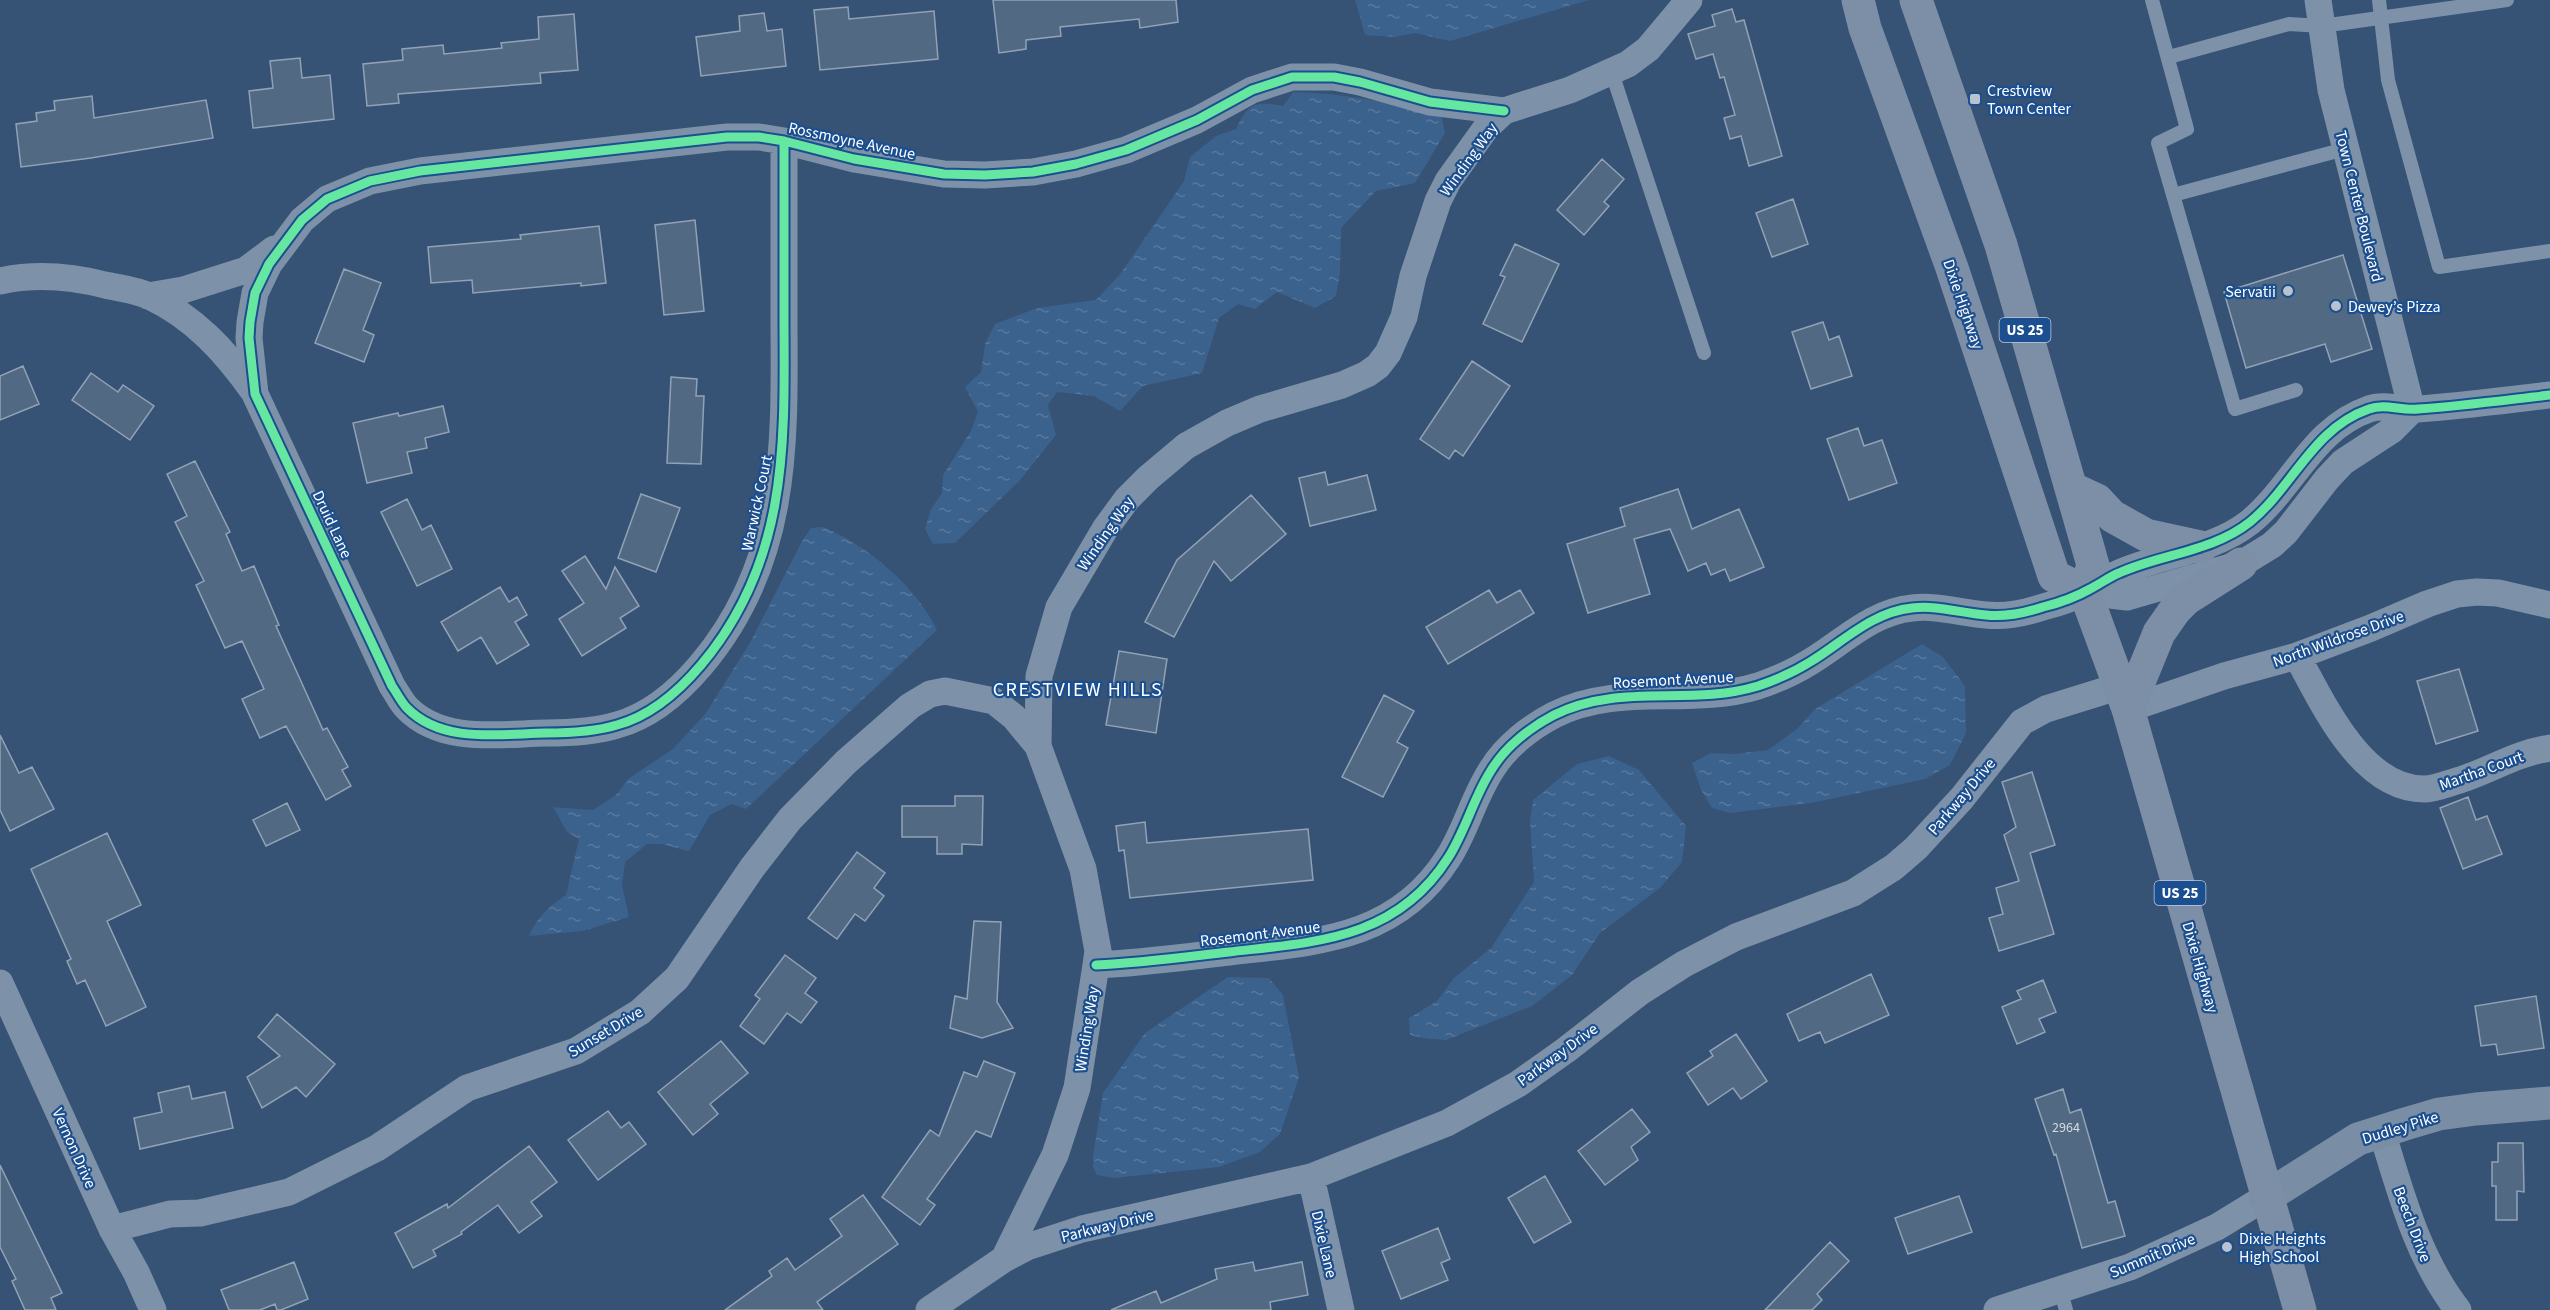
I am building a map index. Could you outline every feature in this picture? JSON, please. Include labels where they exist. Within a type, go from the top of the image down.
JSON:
[{"type":"main road","name":"Dixie Highway","points":[[1858,0],[1865,28],[1952,268],[2054,576],[2085,592],[2124,698],[2300,1310]]},
{"type":"main road","name":"US 25","points":[[1916,0],[2001,245],[2093,565],[2085,592]]},
{"type":"main road","points":[[2071,488],[2097,500],[2112,516],[2146,535],[2201,547]]},
{"type":"main road","points":[[2124,698],[2159,633],[2175,609],[2186,599],[2241,564]]},
{"type":"street","name":"Winding Way","points":[[1004,1258],[1055,1155],[1077,1088],[1098,951],[1083,869],[1038,746],[1040,676],[1059,607],[1077,573],[1127,499],[1186,446],[1227,423],[1260,409],[1342,385],[1367,374],[1378,366],[1388,354],[1404,317],[1413,276],[1438,201],[1448,181],[1486,128],[1504,111],[1570,90],[1612,73],[1648,49],[1689,0]]},
{"type":"street","name":"Town Center Boulevard","points":[[2320,13],[2331,90],[2412,410]]},
{"type":"street","name":"Rossmoyne Avenue","points":[[250,322],[255,293],[269,264],[302,220],[327,199],[370,181],[420,171],[727,137],[759,137],[854,159],[944,174],[1033,172],[1076,164],[1126,150],[1197,120],[1252,90],[1292,77],[1334,77],[1360,81],[1430,102],[1504,111]]},
{"type":"street","name":"Warwick Court","points":[[427,724],[443,730],[474,735],[582,732],[619,725],[643,715],[666,699],[689,679],[718,644],[747,593],[767,542],[780,477],[784,425],[784,141]]},
{"type":"street","name":"Rossmoyne Avenue","points":[[148,296],[183,290],[246,270],[283,243]]},
{"type":"street","name":"Rossmoyne Avenue","points":[[0,281],[15,278],[71,276],[148,296],[181,314],[210,337],[234,363],[255,394]]},
{"type":"street","name":"Druid Lane","points":[[250,322],[249,338],[255,394],[392,686],[407,708],[427,724]]},
{"type":"street","points":[[2085,592],[2119,573],[2201,547],[2231,534],[2260,513],[2315,445],[2350,417],[2380,406],[2412,410],[2550,395]]},
{"type":"street","points":[[2085,592],[2127,597],[2241,564],[2272,545],[2286,532],[2343,462],[2392,430],[2412,410]]},
{"type":"street","name":"North Wildrose Drive","points":[[2124,698],[2224,676],[2297,656],[2457,594],[2477,591],[2498,593],[2550,605]]},
{"type":"street","name":"Rosemont Avenue","points":[[1096,964],[1131,964],[1322,941],[1374,925],[1398,911],[1432,880],[1448,859],[1491,770],[1504,752],[1528,732],[1576,705],[1622,695],[1676,697],[1736,692],[1763,684],[1811,661],[1874,619],[1894,611],[1937,607],[1985,615],[2005,615],[2042,608],[2085,592]]},
{"type":"street","name":"Martha Court","points":[[2297,656],[2348,742],[2375,771],[2393,782],[2425,789],[2462,780],[2519,755],[2550,748]]},
{"type":"street","points":[[994,701],[1018,695],[1040,676]]},
{"type":"street","name":"Sunset Drive","points":[[112,1230],[170,1214],[200,1213],[289,1192],[377,1148],[467,1088],[576,1052],[640,1012],[677,978],[752,868],[790,819],[846,762],[910,706],[930,694],[945,691],[994,701],[1014,717],[1038,746]]},
{"type":"street","name":"Parkway Drive","points":[[929,1310],[1004,1258],[1027,1247],[1082,1229],[1311,1178],[1447,1123],[1518,1084],[1640,992],[1684,964],[1736,937],[1853,893],[1894,867],[1916,848],[1962,798],[2022,722],[2046,709],[2124,698]]},
{"type":"street","name":"Vernon Drive","points":[[0,983],[112,1230],[136,1272],[153,1310]]},
{"type":"street","name":"Dudley Pike","points":[[2266,1197],[2358,1139],[2439,1114],[2550,1103]]},
{"type":"street","name":"Beech Drive","points":[[2382,1132],[2403,1201],[2431,1270],[2458,1310]]},
{"type":"street","name":"Dixie Lane","points":[[1311,1178],[1341,1310]]},
{"type":"street","name":"Summit Drive","points":[[1997,1310],[2063,1300],[2217,1227],[2266,1197]]},
{"type":"lane","points":[[2152,0],[2187,129],[2158,143],[2235,408],[2296,390]]},
{"type":"lane","points":[[2379,0],[2388,80],[2439,267],[2550,251]]},
{"type":"lane","points":[[2169,57],[2289,24],[2320,13],[2381,18],[2507,0]]},
{"type":"lane","points":[[1612,73],[1704,353]]},
{"type":"lane","points":[[2173,195],[2345,149]]},
{"type":"water","points":[[1355,0],[1589,0],[1450,41],[1415,33],[1396,37],[1365,35]]},
{"type":"water","points":[[1293,92],[1385,102],[1441,114],[1445,133],[1415,183],[1376,191],[1341,228],[1340,273],[1336,296],[1315,308],[1277,292],[1255,309],[1238,304],[1219,318],[1202,373],[1143,386],[1120,411],[1094,396],[1057,392],[1048,405],[1056,435],[1020,480],[955,543],[933,544],[925,529],[931,509],[942,493],[943,475],[971,431],[978,412],[965,387],[981,372],[985,344],[995,324],[1037,308],[1096,300],[1121,273],[1184,181],[1190,157],[1216,136],[1236,129],[1249,109],[1259,104],[1283,106]]},
{"type":"water","points":[[823,527],[857,545],[889,569],[917,598],[937,630],[746,809],[732,804],[710,815],[689,851],[661,844],[647,844],[625,862],[622,885],[629,917],[582,931],[529,936],[544,912],[566,895],[579,839],[567,832],[553,807],[593,810],[616,795],[628,779],[673,749],[706,713],[751,641],[802,541],[811,528]]},
{"type":"water","points":[[1922,644],[1943,657],[1965,686],[1966,733],[1950,765],[1925,779],[1811,803],[1730,813],[1712,808],[1701,790],[1692,763],[1711,753],[1735,754],[1768,750],[1797,729],[1815,709]]},
{"type":"water","points":[[1609,756],[1639,770],[1686,826],[1682,862],[1660,888],[1600,933],[1572,975],[1532,1006],[1446,1040],[1410,1035],[1409,1018],[1437,1001],[1454,978],[1491,948],[1534,882],[1530,821],[1533,800],[1577,764]]},
{"type":"water","points":[[1228,977],[1269,978],[1283,995],[1299,1077],[1280,1134],[1260,1152],[1219,1167],[1114,1178],[1097,1175],[1093,1167],[1093,1156],[1103,1093],[1145,1033]]},
{"type":"building","points":[[993,0],[1176,0],[1178,22],[1140,28],[1139,19],[1060,27],[1061,36],[1026,40],[1026,49],[999,53]]},
{"type":"building","points":[[848,7],[849,19],[934,11],[938,59],[820,70],[814,10]]},
{"type":"building","points":[[1732,9],[1736,22],[1744,20],[1782,156],[1749,166],[1741,136],[1730,139],[1724,118],[1735,115],[1724,77],[1720,78],[1713,54],[1696,59],[1688,34],[1715,26],[1712,15]]},
{"type":"building","points":[[764,13],[767,31],[782,29],[786,66],[701,76],[696,37],[740,31],[739,16]]},
{"type":"building","points":[[574,14],[578,70],[540,73],[541,83],[398,94],[399,103],[367,106],[363,64],[403,60],[402,49],[443,45],[444,54],[502,48],[501,43],[539,39],[538,17]]},
{"type":"building","points":[[300,58],[302,78],[330,75],[334,119],[253,128],[249,91],[273,88],[270,61]]},
{"type":"building","points":[[92,96],[94,118],[206,100],[213,138],[21,167],[16,124],[37,121],[36,113],[55,110],[54,101]]},
{"type":"building","points":[[1602,159],[1624,179],[1604,202],[1609,206],[1584,235],[1557,210]]},
{"type":"building","points":[[1793,199],[1808,244],[1772,257],[1756,213]]},
{"type":"building","points":[[695,220],[704,311],[664,315],[655,225]]},
{"type":"building","points":[[599,226],[606,283],[581,286],[581,283],[473,293],[472,280],[431,283],[428,247],[521,239],[520,235]]},
{"type":"building","points":[[1515,244],[1559,264],[1522,342],[1483,324],[1505,277],[1500,275]]},
{"type":"building","points":[[2343,255],[2372,349],[2331,362],[2325,344],[2246,368],[2224,292]]},
{"type":"building","points":[[344,269],[381,283],[363,330],[374,335],[364,362],[315,343]]},
{"type":"building","points":[[1823,322],[1829,340],[1839,336],[1852,376],[1811,389],[1792,332]]},
{"type":"building","points":[[1472,361],[1510,386],[1463,456],[1455,450],[1449,459],[1420,439]]},
{"type":"building","points":[[23,366],[39,404],[0,420],[0,376]]},
{"type":"building","points":[[91,373],[118,392],[123,385],[154,406],[130,440],[72,400]]},
{"type":"building","points":[[671,377],[697,379],[696,396],[704,396],[701,464],[667,463]]},
{"type":"building","points":[[443,406],[449,432],[425,438],[427,448],[407,452],[412,473],[367,483],[353,423]]},
{"type":"building","points":[[1858,428],[1864,446],[1882,440],[1897,483],[1849,500],[1827,439]]},
{"type":"building","points":[[195,461],[230,532],[226,534],[242,571],[254,566],[279,625],[276,626],[323,730],[327,728],[348,767],[342,770],[351,786],[326,800],[286,726],[260,738],[242,699],[264,689],[242,641],[225,648],[196,585],[204,581],[175,522],[187,516],[167,474]]},
{"type":"building","points":[[1325,472],[1328,485],[1367,475],[1376,510],[1310,526],[1299,478]]},
{"type":"building","points":[[1678,489],[1692,529],[1739,509],[1764,567],[1730,581],[1725,569],[1711,575],[1706,563],[1688,571],[1670,529],[1634,539],[1650,594],[1588,613],[1567,544],[1625,526],[1620,508]]},
{"type":"building","points":[[641,494],[680,508],[656,572],[618,558]]},
{"type":"building","points":[[1251,495],[1286,534],[1231,581],[1214,561],[1174,637],[1145,622],[1177,560]]},
{"type":"building","points":[[407,499],[422,530],[431,525],[452,569],[417,586],[381,512]]},
{"type":"building","points":[[585,556],[606,589],[615,567],[639,606],[620,618],[626,628],[582,656],[559,619],[584,603],[562,571]]},
{"type":"building","points":[[500,587],[509,602],[517,597],[527,615],[515,622],[529,645],[497,664],[481,637],[458,651],[441,622]]},
{"type":"building","points":[[1489,590],[1497,603],[1520,590],[1534,613],[1448,664],[1426,627]]},
{"type":"building","points":[[1119,651],[1167,659],[1156,733],[1106,725]]},
{"type":"building","points":[[2459,669],[2478,731],[2436,744],[2417,681]]},
{"type":"building","points":[[1384,695],[1414,711],[1397,742],[1408,748],[1383,797],[1342,777]]},
{"type":"building","points":[[0,735],[19,773],[32,767],[54,809],[10,831],[0,810]]},
{"type":"building","points":[[2032,772],[2055,845],[2030,853],[2054,934],[1999,951],[1989,918],[2003,914],[1996,888],[2019,881],[2004,835],[2016,827],[2002,782]]},
{"type":"building","points":[[955,796],[983,796],[982,845],[962,844],[962,854],[937,854],[937,837],[902,837],[902,806],[955,806]]},
{"type":"building","points":[[2468,797],[2476,820],[2487,816],[2502,854],[2463,869],[2440,808]]},
{"type":"building","points":[[287,803],[300,830],[266,846],[253,820]]},
{"type":"building","points":[[1145,822],[1147,843],[1308,829],[1313,880],[1130,898],[1124,850],[1119,851],[1116,826]]},
{"type":"building","points":[[107,833],[141,905],[107,921],[146,1007],[106,1026],[85,980],[77,984],[67,961],[71,959],[31,869]]},
{"type":"building","points":[[857,852],[885,873],[874,888],[884,896],[865,921],[855,914],[837,939],[808,918]]},
{"type":"building","points":[[974,921],[1001,922],[997,1002],[1013,1028],[982,1038],[950,1028],[955,996],[967,999]]},
{"type":"building","points":[[785,955],[816,978],[805,993],[817,1002],[801,1023],[787,1013],[764,1044],[740,1026],[760,999],[755,995]]},
{"type":"building","points":[[1871,974],[1889,1015],[1825,1043],[1820,1032],[1799,1041],[1787,1014]]},
{"type":"building","points":[[2043,980],[2056,1012],[2039,1019],[2045,1032],[2017,1044],[2002,1007],[2021,999],[2017,991]]},
{"type":"building","points":[[2536,996],[2544,1048],[2498,1055],[2496,1044],[2481,1046],[2475,1006]]},
{"type":"building","points":[[277,1014],[335,1064],[306,1097],[296,1087],[262,1108],[247,1077],[280,1056],[258,1037]]},
{"type":"building","points":[[1736,1034],[1767,1081],[1741,1099],[1733,1088],[1708,1105],[1687,1073],[1713,1056],[1710,1051]]},
{"type":"building","points":[[721,1041],[748,1073],[710,1104],[718,1114],[693,1135],[658,1092]]},
{"type":"building","points":[[984,1061],[1015,1073],[991,1137],[976,1131],[927,1199],[935,1205],[920,1225],[882,1197],[930,1130],[939,1136],[964,1072],[977,1077]]},
{"type":"building","points":[[189,1086],[192,1099],[225,1092],[233,1128],[140,1149],[134,1118],[162,1112],[158,1093]]},
{"type":"building","points":[[2063,1089],[2070,1113],[2081,1109],[2108,1203],[2115,1201],[2125,1236],[2082,1248],[2056,1154],[2054,1155],[2035,1099]]},
{"type":"building","points":[[1632,1109],[1650,1132],[1631,1147],[1638,1160],[1605,1185],[1578,1151]]},
{"type":"building","points":[[608,1111],[621,1128],[629,1122],[646,1144],[598,1180],[568,1140]]},
{"type":"building","points":[[2498,1143],[2523,1143],[2524,1192],[2517,1191],[2517,1220],[2496,1220],[2496,1186],[2492,1186],[2492,1162],[2498,1162]]},
{"type":"building","points":[[529,1146],[557,1182],[531,1202],[542,1216],[519,1233],[498,1205],[461,1232],[462,1234],[433,1250],[436,1256],[413,1268],[395,1233],[447,1204],[448,1208]]},
{"type":"building","points":[[0,1165],[62,1293],[51,1298],[56,1310],[25,1310],[12,1281],[16,1279],[0,1247]]},
{"type":"building","points":[[1545,1176],[1571,1222],[1534,1243],[1508,1198]]},
{"type":"building","points":[[863,1195],[898,1244],[817,1302],[823,1310],[725,1310],[772,1276],[769,1271],[787,1258],[795,1270],[842,1236],[830,1219]]},
{"type":"building","points":[[1959,1196],[1972,1232],[1908,1254],[1895,1218]]},
{"type":"building","points":[[1438,1228],[1450,1259],[1441,1263],[1448,1280],[1401,1299],[1382,1251]]},
{"type":"building","points":[[1830,1242],[1849,1261],[1817,1294],[1822,1300],[1812,1310],[1765,1310]]},
{"type":"building","points":[[294,1262],[308,1299],[281,1310],[277,1310],[275,1304],[260,1310],[229,1310],[221,1290]]},
{"type":"building","points":[[1253,1262],[1255,1271],[1302,1262],[1308,1295],[1270,1302],[1271,1310],[1111,1310],[1156,1291],[1161,1303],[1217,1279],[1215,1269]]},
{"type":"cycle path","points":[[784,141],[784,373],[781,462],[775,505],[765,547],[750,587],[729,627],[701,665],[673,693],[652,709],[617,725],[582,732],[491,735],[454,732],[421,719],[405,706],[392,686],[255,394],[249,338],[255,293],[269,264],[302,220],[327,199],[370,181],[420,171],[727,137],[759,137],[784,141],[854,159],[944,174],[985,175],[1033,172],[1076,164],[1126,150],[1197,120],[1252,90],[1292,77],[1334,77],[1430,102],[1504,111]]},
{"type":"cycle path","points":[[1096,965],[1163,960],[1292,945],[1351,932],[1379,921],[1404,906],[1427,885],[1448,858],[1486,779],[1504,753],[1537,725],[1579,705],[1629,697],[1706,695],[1758,686],[1798,669],[1858,629],[1884,615],[1897,611],[1931,608],[2000,615],[2022,613],[2055,604],[2079,595],[2115,575],[2203,546],[2235,532],[2265,508],[2318,444],[2333,430],[2369,409],[2375,407],[2434,408],[2550,395]]},
{"type":"place","name":"Crestview Town Center","points":[[1975,99]]},
{"type":"place","name":"Servatii","points":[[2288,291]]},
{"type":"place","name":"Dewey’s Pizza","points":[[2336,306]]},
{"type":"place","name":"Dixie Heights High School","points":[[2227,1247]]},
{"type":"district","name":"CRESTVIEW HILLS","points":[[1078,689]]}]
